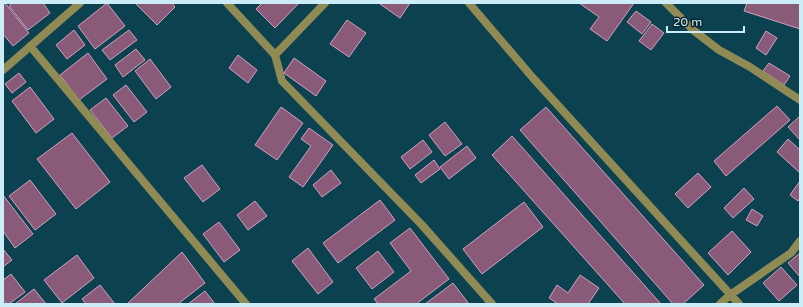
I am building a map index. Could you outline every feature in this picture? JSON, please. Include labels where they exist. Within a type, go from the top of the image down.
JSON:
[{"type":"street","points":[[3,70],[80,3]]},
{"type":"street","points":[[227,3],[275,55],[282,81],[422,225],[492,304]]},
{"type":"street","points":[[275,55],[325,3]]},
{"type":"street","points":[[469,3],[533,78],[739,304]]},
{"type":"street","points":[[666,3],[693,30],[719,50],[750,67],[800,100]]},
{"type":"street","points":[[30,46],[246,304]]},
{"type":"street","points":[[720,304],[730,295],[791,253],[800,241]]},
{"type":"building","points":[[3,3],[5,3],[29,33],[13,46],[3,34]]},
{"type":"building","points":[[13,3],[43,3],[50,13],[28,30],[9,6]]},
{"type":"building","points":[[107,3],[125,26],[95,49],[78,26]]},
{"type":"building","points":[[135,3],[172,3],[175,7],[157,25]]},
{"type":"building","points":[[262,3],[299,3],[275,28],[256,9]]},
{"type":"building","points":[[410,3],[400,18],[380,4]]},
{"type":"building","points":[[579,3],[634,3],[607,41],[590,29],[599,17]]},
{"type":"building","points":[[747,3],[800,3],[800,29],[744,11]]},
{"type":"building","points":[[636,11],[651,22],[642,34],[627,22]]},
{"type":"building","points":[[347,20],[366,33],[349,57],[330,44]]},
{"type":"building","points":[[652,24],[664,33],[651,50],[639,41]]},
{"type":"building","points":[[74,30],[85,45],[67,59],[56,45]]},
{"type":"building","points":[[129,30],[137,40],[110,60],[102,50]]},
{"type":"building","points":[[766,31],[777,38],[766,55],[756,48]]},
{"type":"building","points":[[136,49],[145,60],[123,77],[115,65]]},
{"type":"building","points":[[88,53],[107,79],[79,100],[60,75]]},
{"type":"building","points":[[238,55],[257,70],[248,83],[229,68]]},
{"type":"building","points":[[294,58],[326,81],[316,96],[284,73]]},
{"type":"building","points":[[150,59],[171,87],[156,99],[135,71]]},
{"type":"building","points":[[769,63],[790,76],[784,85],[763,71]]},
{"type":"building","points":[[19,73],[26,82],[12,93],[5,84]]},
{"type":"building","points":[[126,85],[147,112],[134,122],[113,95]]},
{"type":"building","points":[[30,87],[54,119],[36,133],[12,101]]},
{"type":"building","points":[[106,98],[128,126],[112,138],[90,110]]},
{"type":"building","points":[[777,106],[790,120],[726,176],[714,161]]},
{"type":"building","points":[[281,107],[303,123],[277,160],[255,145]]},
{"type":"building","points":[[546,107],[704,285],[683,304],[673,304],[520,130]]},
{"type":"building","points":[[800,116],[800,140],[788,127]]},
{"type":"building","points":[[445,122],[462,144],[445,156],[429,135]]},
{"type":"building","points":[[309,128],[333,145],[303,187],[289,177],[311,146],[301,139]]},
{"type":"building","points":[[72,133],[110,182],[76,209],[37,159]]},
{"type":"building","points":[[512,136],[661,304],[625,304],[492,155]]},
{"type":"building","points":[[788,139],[800,150],[800,173],[777,152]]},
{"type":"building","points":[[423,140],[432,152],[410,169],[401,157]]},
{"type":"building","points":[[467,146],[476,158],[449,179],[440,167]]},
{"type":"building","points":[[434,160],[440,169],[421,183],[415,175]]},
{"type":"building","points":[[202,165],[220,189],[203,202],[184,178]]},
{"type":"building","points":[[331,170],[341,183],[322,197],[313,185]]},
{"type":"building","points":[[698,173],[711,187],[688,208],[675,194]]},
{"type":"building","points":[[30,180],[56,214],[35,230],[9,196]]},
{"type":"building","points":[[800,181],[800,198],[798,201],[790,195]]},
{"type":"building","points":[[744,188],[754,199],[733,218],[724,208]]},
{"type":"building","points":[[3,195],[33,234],[15,248],[3,231]]},
{"type":"building","points":[[380,200],[395,220],[338,263],[323,243]]},
{"type":"building","points":[[255,201],[267,216],[248,230],[237,215]]},
{"type":"building","points":[[524,202],[543,227],[482,274],[463,249]]},
{"type":"building","points":[[752,209],[763,216],[757,226],[746,220]]},
{"type":"building","points":[[219,222],[240,250],[224,262],[203,234]]},
{"type":"building","points":[[410,228],[449,279],[416,304],[378,304],[374,299],[411,271],[390,243]]},
{"type":"building","points":[[732,231],[751,252],[728,275],[708,253]]},
{"type":"building","points":[[308,248],[333,282],[318,294],[292,261]]},
{"type":"building","points":[[3,249],[12,260],[3,267]]},
{"type":"building","points":[[378,251],[394,272],[372,289],[356,268]]},
{"type":"building","points":[[182,252],[205,283],[178,304],[127,304]]},
{"type":"building","points":[[800,253],[800,277],[788,263]]},
{"type":"building","points":[[77,255],[94,278],[62,303],[44,280]]},
{"type":"building","points":[[781,267],[797,285],[779,301],[763,283]]},
{"type":"building","points":[[11,274],[25,292],[7,304],[3,299],[3,280]]},
{"type":"building","points":[[580,275],[599,288],[588,304],[558,304],[549,298],[557,285],[568,293]]},
{"type":"building","points":[[453,283],[469,304],[425,304]]},
{"type":"building","points":[[100,285],[115,304],[86,304],[82,299]]},
{"type":"building","points":[[34,289],[46,304],[15,304]]},
{"type":"building","points":[[205,291],[215,304],[188,304]]}]
